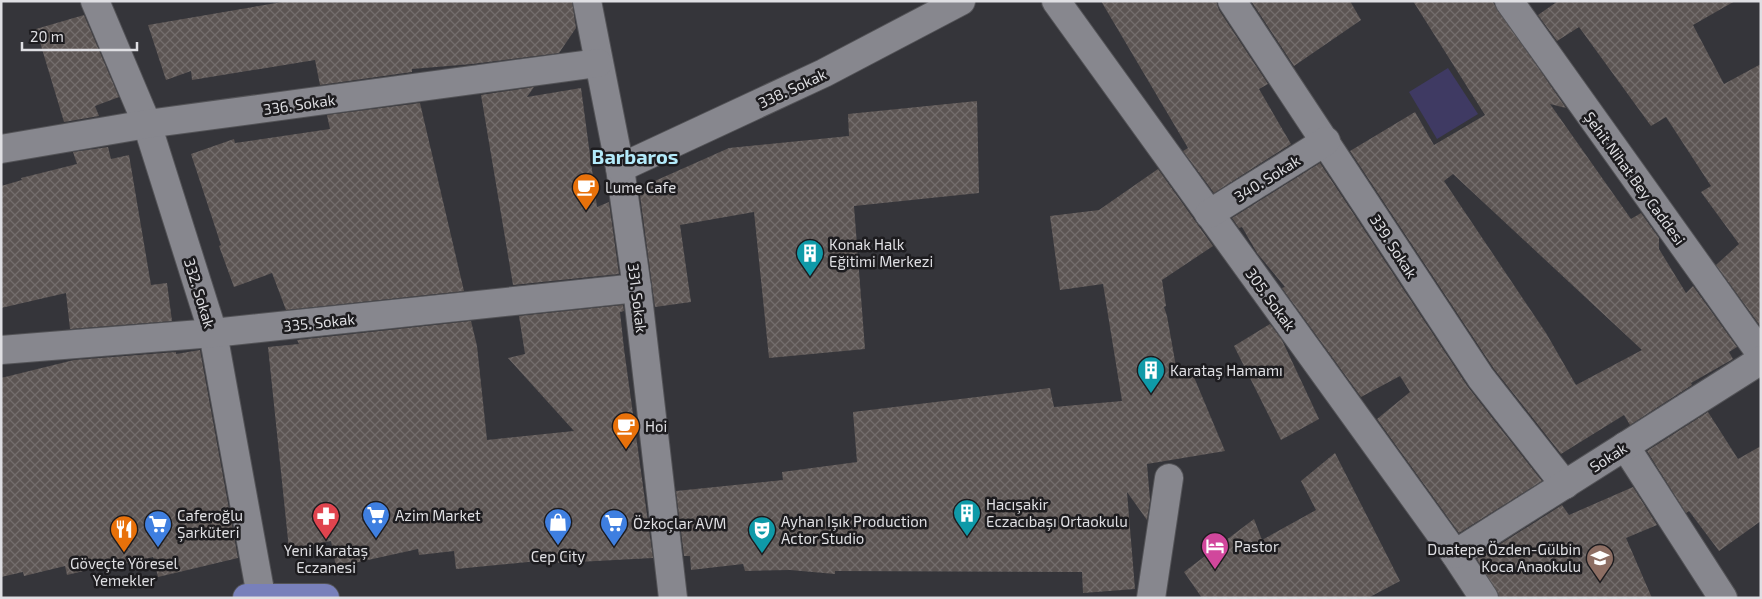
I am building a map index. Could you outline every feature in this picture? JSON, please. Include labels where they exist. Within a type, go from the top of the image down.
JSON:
[{"type":"main road","points":[[254,597],[324,598]]},
{"type":"street","name":"332. Sokak","points":[[95,1],[147,124],[213,333],[254,597]]},
{"type":"street","name":"331. Sokak","points":[[587,1],[620,168],[637,288],[673,598]]},
{"type":"street","name":"338. Sokak","points":[[620,168],[824,73],[961,1]]},
{"type":"street","name":"305. Sokak","points":[[1056,1],[1455,554],[1484,598]]},
{"type":"street","name":"339. Sokak","points":[[1232,1],[1481,378],[1565,485]]},
{"type":"street","name":"Şehit Nihat Bey Caddesi","points":[[1509,1],[1761,354]]},
{"type":"street","name":"336. Sokak","points":[[1,149],[147,124],[598,63]]},
{"type":"street","name":"340. Sokak","points":[[1209,214],[1326,142]]},
{"type":"street","name":"335. Sokak","points":[[1,350],[213,333],[637,288]]},
{"type":"street","name":"Sokak","points":[[1455,554],[1761,360]]},
{"type":"street","points":[[1625,446],[1723,598]]},
{"type":"street","points":[[1150,598],[1169,478]]},
{"type":"shaded area","points":[[1448,68],[1478,114],[1437,139],[1409,92]]},
{"type":"building","points":[[288,1],[572,1],[576,28],[559,53],[472,64],[412,69],[412,72],[320,85],[315,60],[192,80],[191,71],[166,80],[148,25]]},
{"type":"building","points":[[1101,1],[1216,1],[1219,10],[1268,84],[1259,89],[1291,144],[1214,193],[1183,151],[1188,148]]},
{"type":"building","points":[[1251,1],[1350,1],[1361,20],[1294,66]]},
{"type":"building","points":[[1413,1],[1492,1],[1566,108],[1550,104],[1631,219],[1641,213],[1659,238],[1659,249],[1686,293],[1693,286],[1737,347],[1729,352],[1733,359],[1691,383],[1692,385],[1630,425],[1624,415],[1561,454],[1494,369],[1350,151],[1415,112],[1434,145],[1485,115]],"holes":[[[1453,174],[1642,350],[1576,385],[1546,333],[1444,181]]]},
{"type":"building","points":[[1558,1],[1735,1],[1693,25],[1724,84],[1761,64],[1761,327],[1716,265],[1739,244],[1701,192],[1711,186],[1666,117],[1651,126],[1579,27],[1557,41],[1538,15]]},
{"type":"building","points":[[84,15],[119,97],[95,106],[99,116],[64,122],[36,29]]},
{"type":"building","points":[[534,87],[527,97],[581,88],[597,207],[609,202],[619,274],[513,285],[481,95]]},
{"type":"building","points":[[977,101],[979,193],[854,206],[865,349],[769,358],[754,212],[680,225],[691,302],[655,307],[639,188],[729,148],[849,136],[848,114]]},
{"type":"building","points":[[420,103],[464,291],[286,310],[272,273],[234,287],[219,246],[221,245],[191,154],[234,139],[235,143],[330,129],[327,115]]},
{"type":"building","points":[[108,147],[111,159],[129,155],[151,285],[167,283],[172,321],[70,329],[66,293],[1,308],[1,186],[22,180],[21,178],[77,164],[73,152]]},
{"type":"building","points":[[1320,163],[1468,387],[1542,481],[1459,533],[1377,419],[1410,392],[1400,376],[1361,397],[1282,288],[1285,287],[1257,253],[1242,227],[1239,228],[1232,218]]},
{"type":"building","points":[[1158,169],[1213,246],[1162,280],[1166,306],[1164,307],[1178,378],[1191,370],[1225,451],[1147,464],[1150,500],[1147,520],[1127,492],[1135,589],[1083,593],[1082,572],[835,571],[835,574],[790,570],[745,571],[743,564],[691,570],[690,556],[684,556],[676,491],[783,480],[782,472],[857,462],[853,412],[1050,388],[1054,407],[1122,401],[1103,284],[1060,290],[1050,216],[1099,210]]},
{"type":"building","points":[[623,305],[624,311],[620,312],[624,349],[653,558],[558,563],[558,559],[456,569],[454,551],[419,555],[418,549],[336,567],[331,541],[289,549],[268,347],[299,344],[297,340],[471,321],[477,346],[487,440],[574,431],[508,358],[525,354],[519,316]]},
{"type":"building","points":[[1270,324],[1282,340],[1319,419],[1281,440],[1234,346]]},
{"type":"building","points":[[200,350],[238,558],[158,577],[153,557],[108,568],[108,565],[67,575],[65,566],[24,576],[23,572],[1,577],[1,378],[74,360],[176,352],[176,354]]},
{"type":"building","points":[[1708,412],[1738,459],[1761,446],[1761,521],[1719,551],[1689,511],[1686,513],[1647,451]]},
{"type":"building","points":[[1335,453],[1400,581],[1368,598],[1202,598],[1184,572],[1254,519],[1262,540],[1316,510],[1301,481]]},
{"type":"building","points":[[1633,487],[1657,525],[1626,538],[1652,598],[1500,598],[1477,559],[1562,505],[1569,515]]},
{"type":"place","name":"Lume Cafe","points":[[586,211]]},
{"type":"place","name":"Konak Halk Eğitimi Merkezi","points":[[810,277]]},
{"type":"place","name":"Karataş Hamamı","points":[[1151,394]]},
{"type":"place","name":"Hoi","points":[[626,450]]},
{"type":"place","name":"Hacışakir Eczacıbaşı Ortaokulu","points":[[967,537]]},
{"type":"place","name":"Azim Market","points":[[376,539]]},
{"type":"place","name":"Yeni Karataş Eczanesi","points":[[326,540]]},
{"type":"place","name":"Cep City","points":[[558,546]]},
{"type":"place","name":"Özkoçlar AVM","points":[[614,547]]},
{"type":"place","name":"Caferoğlu Şarküteri","points":[[158,548]]},
{"type":"place","name":"Göveçte Yöresel Yemekler","points":[[124,553]]},
{"type":"place","name":"Ayhan Işık Production Actor Studio","points":[[762,554]]},
{"type":"place","name":"Pastor","points":[[1215,570]]},
{"type":"place","name":"Duatepe Özden-Gülbin Koca Anaokulu","points":[[1600,582]]},
{"type":"district","name":"Barbaros","points":[[635,156]]}]
